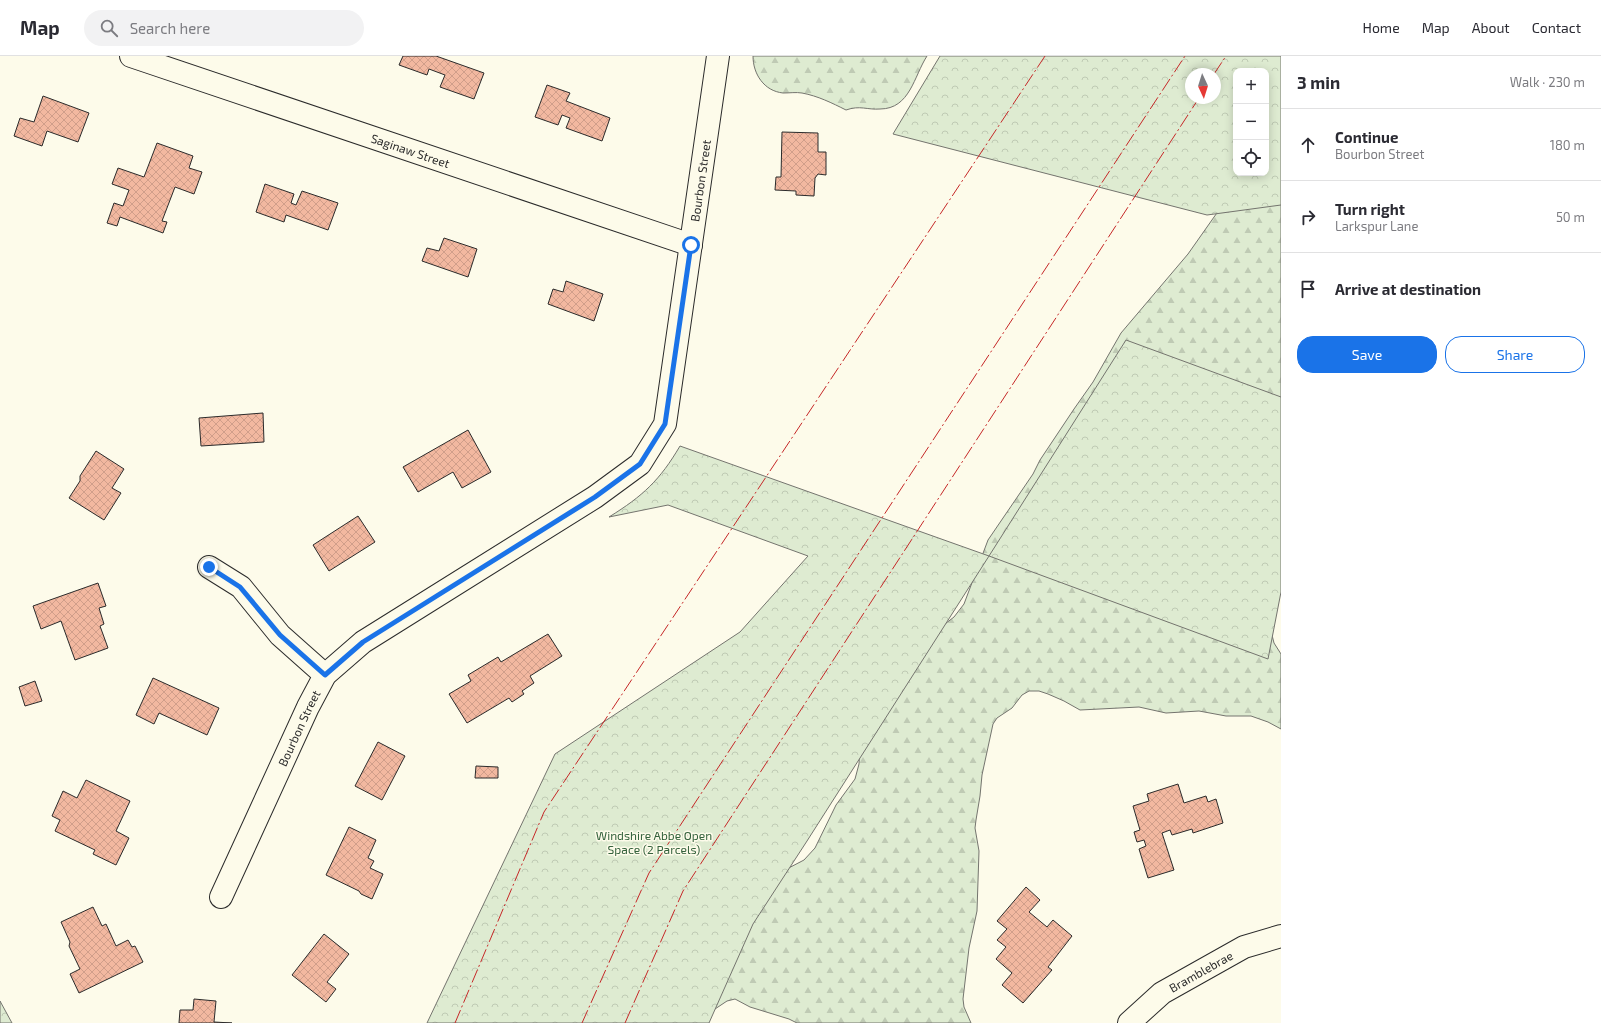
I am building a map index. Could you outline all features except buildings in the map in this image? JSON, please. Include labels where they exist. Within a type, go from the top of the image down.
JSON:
[{"type":"street","name":"Saginaw Street","points":[[131,56],[691,245]]},
{"type":"street","name":"Bourbon Street","points":[[221,897],[308,707],[325,675],[363,642],[595,497],[640,464],[665,424],[718,56]]},
{"type":"street","points":[[209,567],[240,587],[280,635],[325,675]]},
{"type":"street","name":"Bramblebrae","points":[[1129,1023],[1162,993],[1244,948],[1281,936]]},
{"type":"green space","points":[[753,56],[927,56],[910,90],[905,98],[898,104],[890,108],[859,108],[846,110],[808,94],[783,93],[770,89],[757,75]]},
{"type":"green space","points":[[940,56],[1281,56],[1281,205],[1207,215],[893,134]]},
{"type":"green space","points":[[1281,123],[1281,534],[1272,635],[1274,643],[1281,654],[1281,729],[1268,722],[1251,716],[1226,716],[1199,711],[1166,713],[1139,707],[1080,710],[1048,694],[1039,691],[1029,691],[1022,695],[1012,708],[997,718],[993,724],[982,775],[975,828],[979,851],[977,911],[969,948],[963,999],[964,1007],[971,1023],[797,1023],[789,1019],[750,1007],[735,999],[727,1001],[715,1009],[670,1023],[781,872],[804,860],[815,848],[836,805],[855,779],[859,764],[860,746],[941,627],[954,617],[964,604],[988,540],[1093,382],[1121,333],[1188,254],[1243,176],[1269,176],[1269,163]]},
{"type":"green space","points":[[1126,340],[1281,397],[1281,592],[1268,659],[989,556]]},
{"type":"green space","name":"Windshire Abbe Open Space (2 Parcels)","points":[[680,446],[989,556],[753,924],[709,1023],[427,1023],[555,754],[740,632],[808,556],[668,505],[609,517],[632,502],[658,478]]},
{"type":"green space","points":[[0,1001],[12,1023],[0,1023]]},
{"type":"power","points":[[455,1023],[544,812],[1045,56]]},
{"type":"power","points":[[582,1023],[649,873],[1185,56]]},
{"type":"power","points":[[1218,68],[1226,56]]},
{"type":"power","points":[[625,1023],[683,891],[1195,104]]},
{"type":"route","points":[[209,567],[240,587],[280,635],[325,675],[363,642],[595,497],[640,464],[665,424],[691,245]]}]
